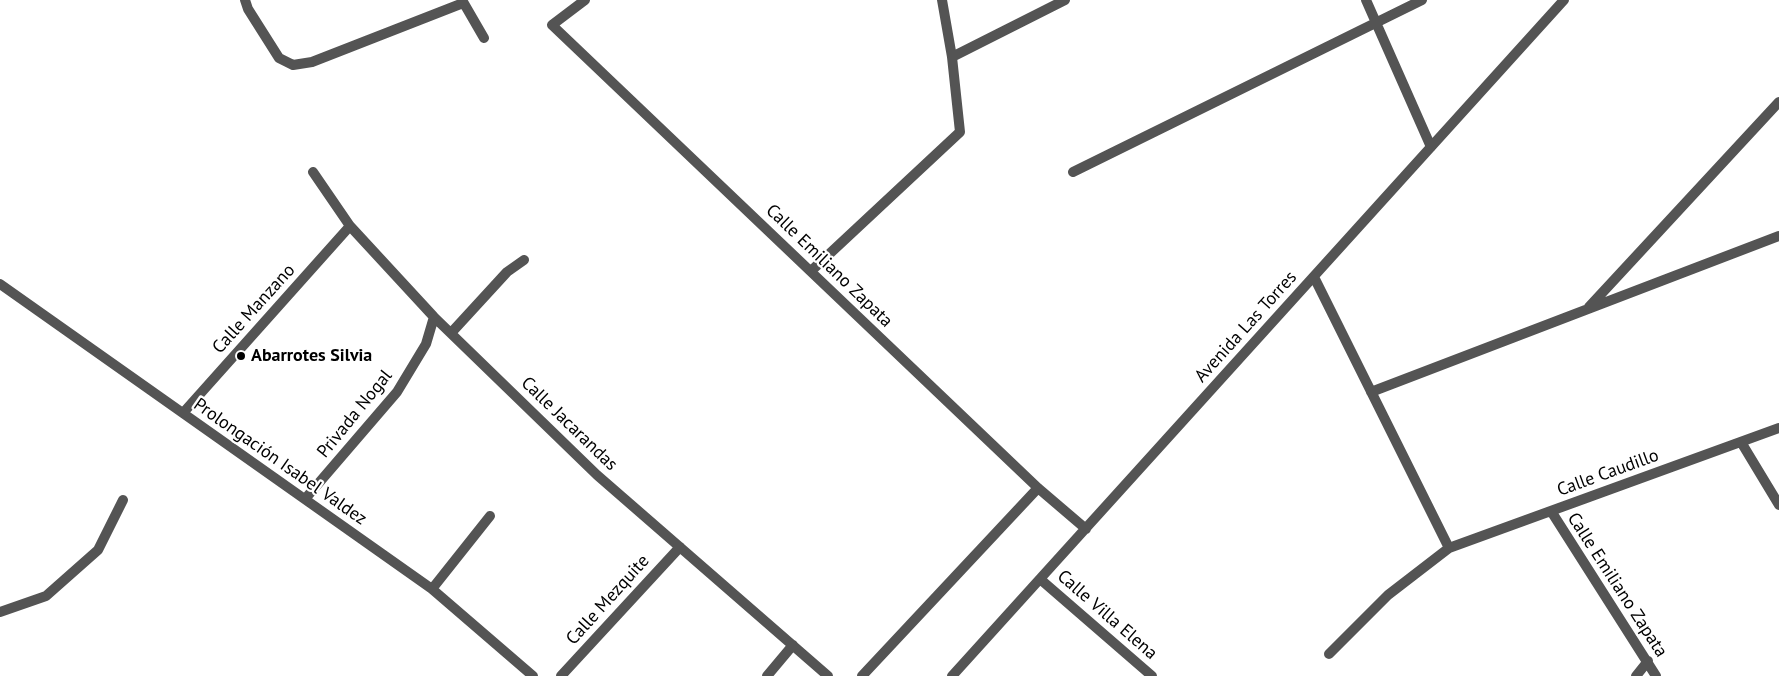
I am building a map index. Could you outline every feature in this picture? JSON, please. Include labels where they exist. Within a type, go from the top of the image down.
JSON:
[{"type":"street","points":[[245,0],[248,9],[279,58],[293,65],[312,62],[463,1],[484,38]]},
{"type":"street","name":"Calle Emiliano Zapata","points":[[585,0],[552,25],[1038,488],[1086,528]]},
{"type":"street","points":[[811,271],[960,132],[952,57],[942,0]]},
{"type":"street","points":[[952,57],[1065,0]]},
{"type":"street","points":[[1366,0],[1431,148]]},
{"type":"street","points":[[1073,172],[1422,0]]},
{"type":"street","name":"Avenida Las Torres","points":[[952,676],[1564,0]]},
{"type":"street","points":[[1588,309],[1779,102]]},
{"type":"street","name":"Calle Jacarandas","points":[[313,172],[350,226],[434,317],[597,475],[828,676]]},
{"type":"street","name":"Calle Manzano","points":[[183,414],[350,226]]},
{"type":"street","points":[[1370,392],[1779,236]]},
{"type":"street","points":[[451,333],[507,272],[524,260]]},
{"type":"street","points":[[1314,277],[1448,548]]},
{"type":"street","name":"Prolongación Isabel Valdez","points":[[0,284],[432,589],[533,676]]},
{"type":"street","name":"Privada Nogal","points":[[305,499],[397,392],[426,344],[434,317]]},
{"type":"street","name":"Calle Caudillo","points":[[1329,654],[1388,595],[1448,548],[1779,428]]},
{"type":"street","points":[[1741,442],[1779,505]]},
{"type":"street","points":[[862,676],[1038,488]]},
{"type":"street","points":[[0,612],[46,596],[98,550],[123,500]]},
{"type":"street","name":"Calle Emiliano Zapata","points":[[1551,511],[1656,676]]},
{"type":"street","points":[[432,589],[490,516]]},
{"type":"street","name":"Calle Mezquite","points":[[561,676],[680,547]]},
{"type":"street","name":"Calle Villa Elena","points":[[1040,579],[1152,676]]},
{"type":"street","points":[[767,676],[793,645]]},
{"type":"street","points":[[1636,676],[1648,661]]},
{"type":"place","name":"Abarrotes Silvia","points":[[241,356]]}]
